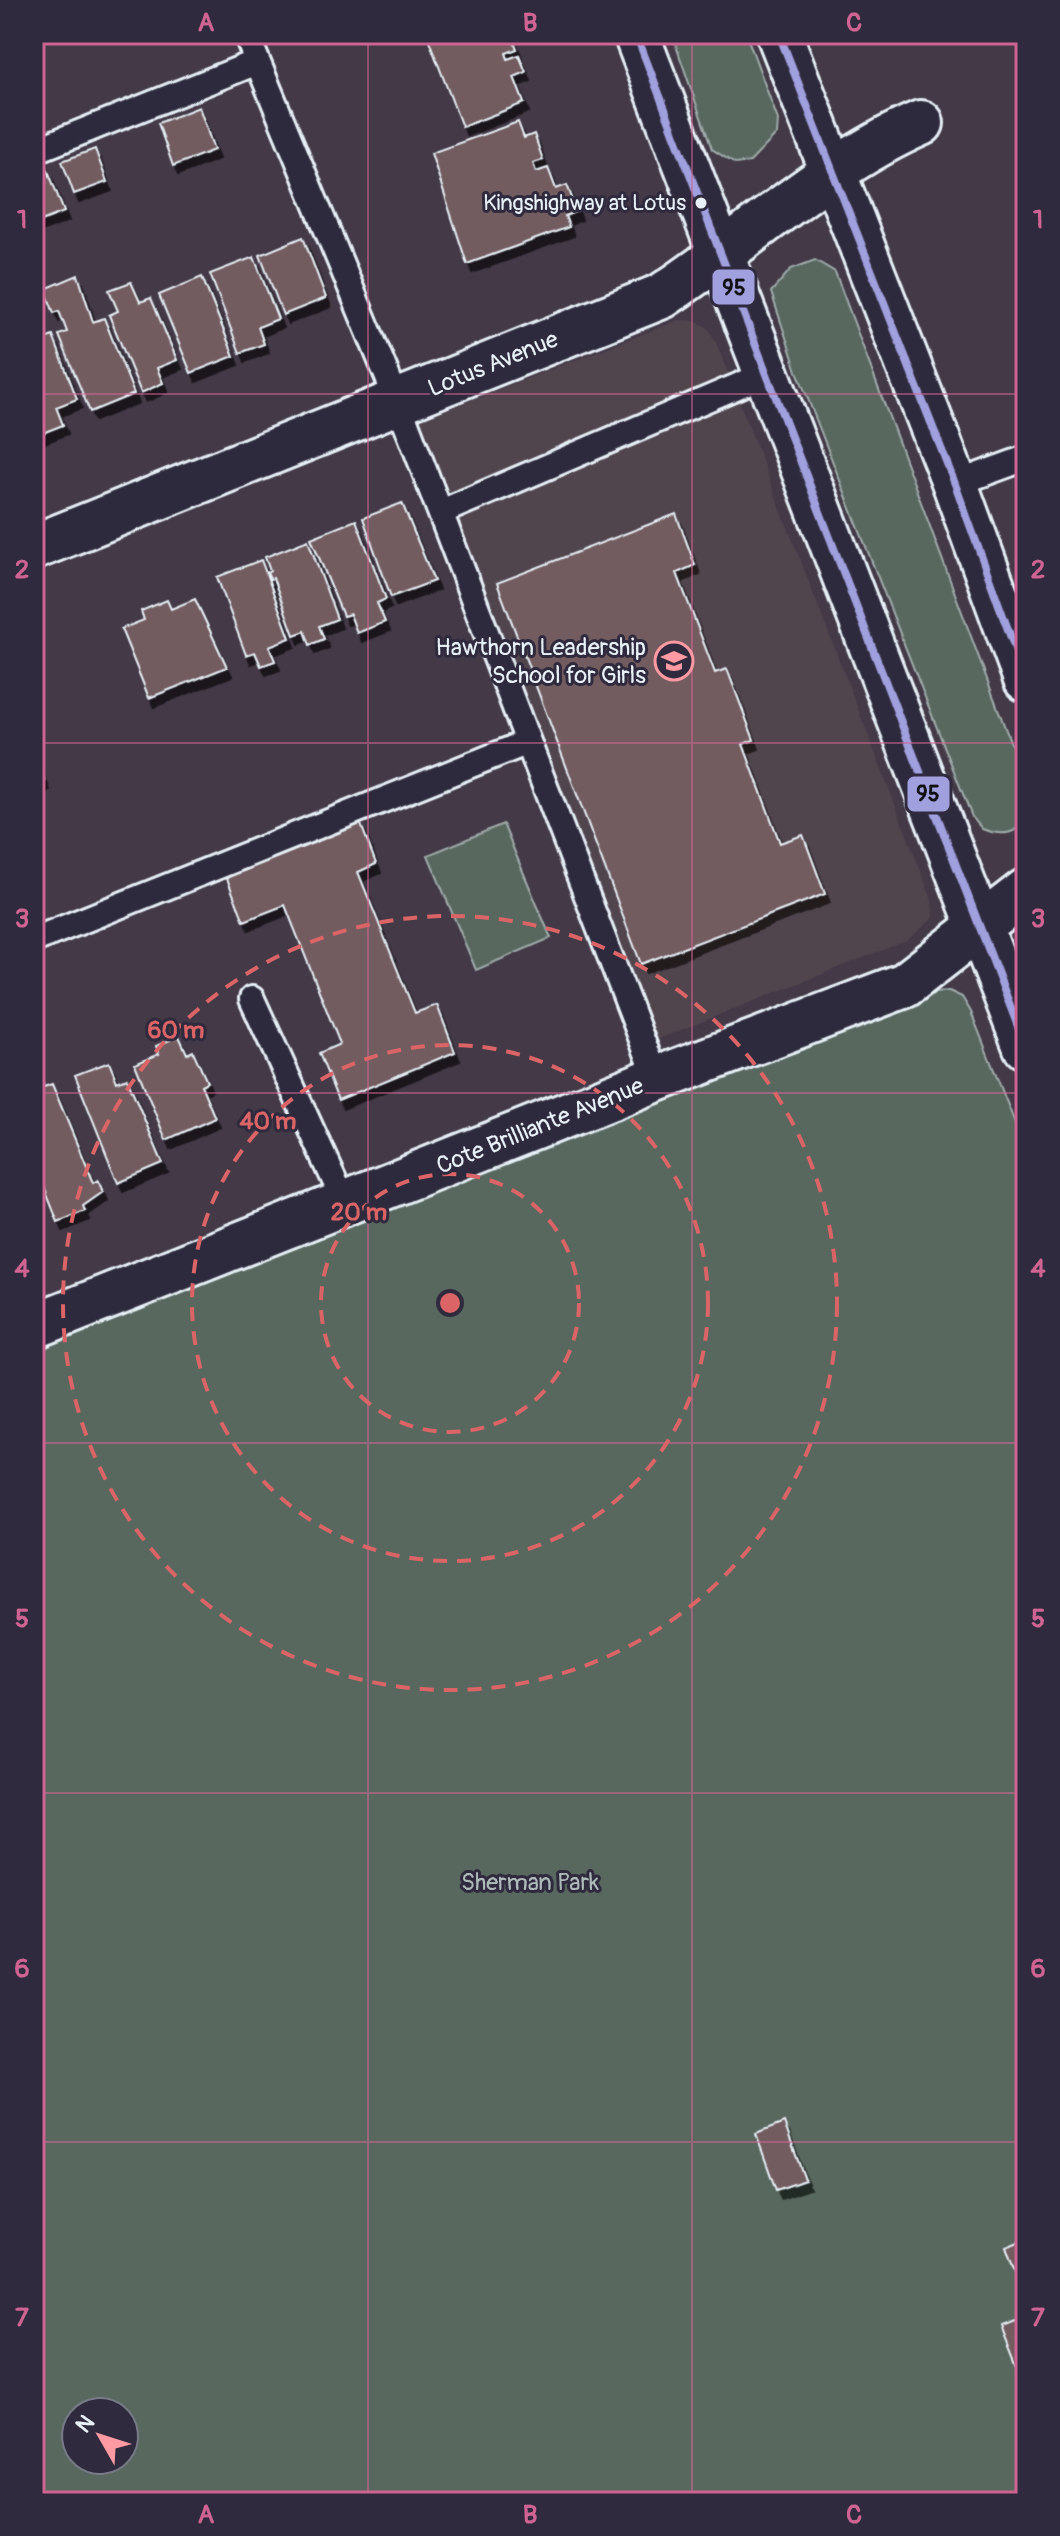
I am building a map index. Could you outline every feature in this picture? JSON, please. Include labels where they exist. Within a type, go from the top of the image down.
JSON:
[{"type":"street","points":[[636,34],[978,930],[1026,1047]]},
{"type":"street","points":[[779,34],[955,484],[1026,679]]},
{"type":"street","name":"Lotus Avenue","points":[[34,547],[662,296],[721,258],[876,142],[921,123]]},
{"type":"street","name":"Cote Brilliante Avenue","points":[[34,1326],[657,1079],[905,985],[1026,891]]},
{"type":"lane","points":[[246,34],[398,402],[657,1079]]},
{"type":"lane","points":[[34,151],[257,62]]},
{"type":"lane","points":[[441,512],[766,374]]},
{"type":"lane","points":[[955,484],[1026,458]]},
{"type":"lane","points":[[34,940],[528,742]]},
{"type":"lane","points":[[252,999],[345,1203]]},
{"type":"shaded area","name":"Hawthorn Leadership School for Girls","points":[[679,320],[697,321],[708,328],[716,342],[932,900],[933,918],[908,940],[656,1040],[417,421]]},
{"type":"green space","points":[[672,34],[746,34],[778,120],[777,134],[750,162],[735,164],[712,149]]},
{"type":"green space","points":[[815,260],[835,272],[1022,773],[1026,811],[1018,828],[1009,832],[982,829],[972,817],[797,371],[771,292],[791,269]]},
{"type":"green space","points":[[503,824],[551,938],[476,970],[428,855]]},
{"type":"green space","name":"Sherman Park","points":[[949,991],[962,997],[971,1012],[1026,1151],[1026,2502],[34,2502],[34,1352],[935,992]]},
{"type":"building","points":[[498,34],[499,37],[511,34],[517,49],[506,53],[508,59],[519,55],[526,72],[514,77],[524,103],[462,127],[427,35]]},
{"type":"building","points":[[199,107],[214,150],[173,166],[158,123]]},
{"type":"building","points":[[518,122],[524,138],[534,134],[543,160],[533,163],[536,172],[548,168],[556,189],[567,185],[577,211],[565,216],[569,227],[467,264],[431,153]]},
{"type":"building","points":[[95,149],[107,182],[74,194],[62,161]]},
{"type":"building","points":[[47,168],[64,212],[34,224],[34,173]]},
{"type":"building","points":[[303,237],[326,298],[283,315],[260,255]]},
{"type":"building","points":[[254,257],[278,319],[258,327],[264,344],[240,353],[210,274]]},
{"type":"building","points":[[78,275],[93,322],[104,318],[134,394],[90,412],[59,335],[67,332],[59,311],[54,313],[45,289]]},
{"type":"building","points":[[202,277],[234,356],[191,373],[159,295]]},
{"type":"building","points":[[131,282],[140,302],[151,298],[177,360],[157,368],[163,383],[141,393],[109,315],[118,311],[109,290]]},
{"type":"building","points":[[53,336],[77,399],[56,407],[63,425],[40,434],[34,418],[34,343]]},
{"type":"building","points":[[402,503],[434,581],[391,597],[363,518]]},
{"type":"building","name":"Hawthorn Leadership School for Girls","points":[[676,514],[695,565],[677,573],[715,673],[727,669],[754,740],[743,744],[780,843],[803,835],[825,894],[641,964],[497,583]]},
{"type":"building","points":[[356,520],[386,599],[377,603],[385,622],[357,633],[350,614],[343,616],[311,538]]},
{"type":"building","points":[[308,540],[337,619],[319,626],[324,639],[310,645],[305,631],[294,635],[273,578],[270,579],[267,573],[270,571],[265,557]]},
{"type":"building","points":[[261,560],[290,638],[269,646],[275,661],[261,666],[255,652],[246,655],[217,577]]},
{"type":"building","points":[[195,599],[227,667],[149,698],[121,629],[144,620],[141,611],[167,600],[171,609]]},
{"type":"building","points":[[34,755],[45,781],[34,786]]},
{"type":"building","points":[[360,822],[376,864],[358,872],[415,1013],[437,1005],[455,1052],[338,1100],[319,1053],[340,1044],[285,905],[244,921],[226,876]]},
{"type":"building","points":[[179,1036],[187,1054],[193,1051],[207,1082],[201,1085],[215,1118],[166,1140],[135,1064],[159,1054],[156,1046]]},
{"type":"building","points":[[109,1062],[117,1082],[127,1078],[163,1164],[118,1183],[75,1075]]},
{"type":"building","points":[[41,1081],[44,1087],[52,1084],[93,1183],[98,1180],[103,1192],[83,1206],[85,1211],[58,1222],[34,1162],[34,1084]]},
{"type":"building","points":[[784,2123],[805,2180],[776,2190],[756,2134]]},
{"type":"building","points":[[1026,2239],[1026,2303],[1006,2247]]},
{"type":"building","points":[[1026,2317],[1026,2389],[1001,2326]]},
{"type":"transit line","name":"95","points":[[636,34],[1026,1047]]},
{"type":"transit line","name":"95","points":[[779,34],[955,484],[1026,679]]},
{"type":"place","name":"Kingshighway at Lotus","points":[[701,203]]},
{"type":"place","name":"Hawthorn Leadership School for Girls","points":[[674,661]]}]
